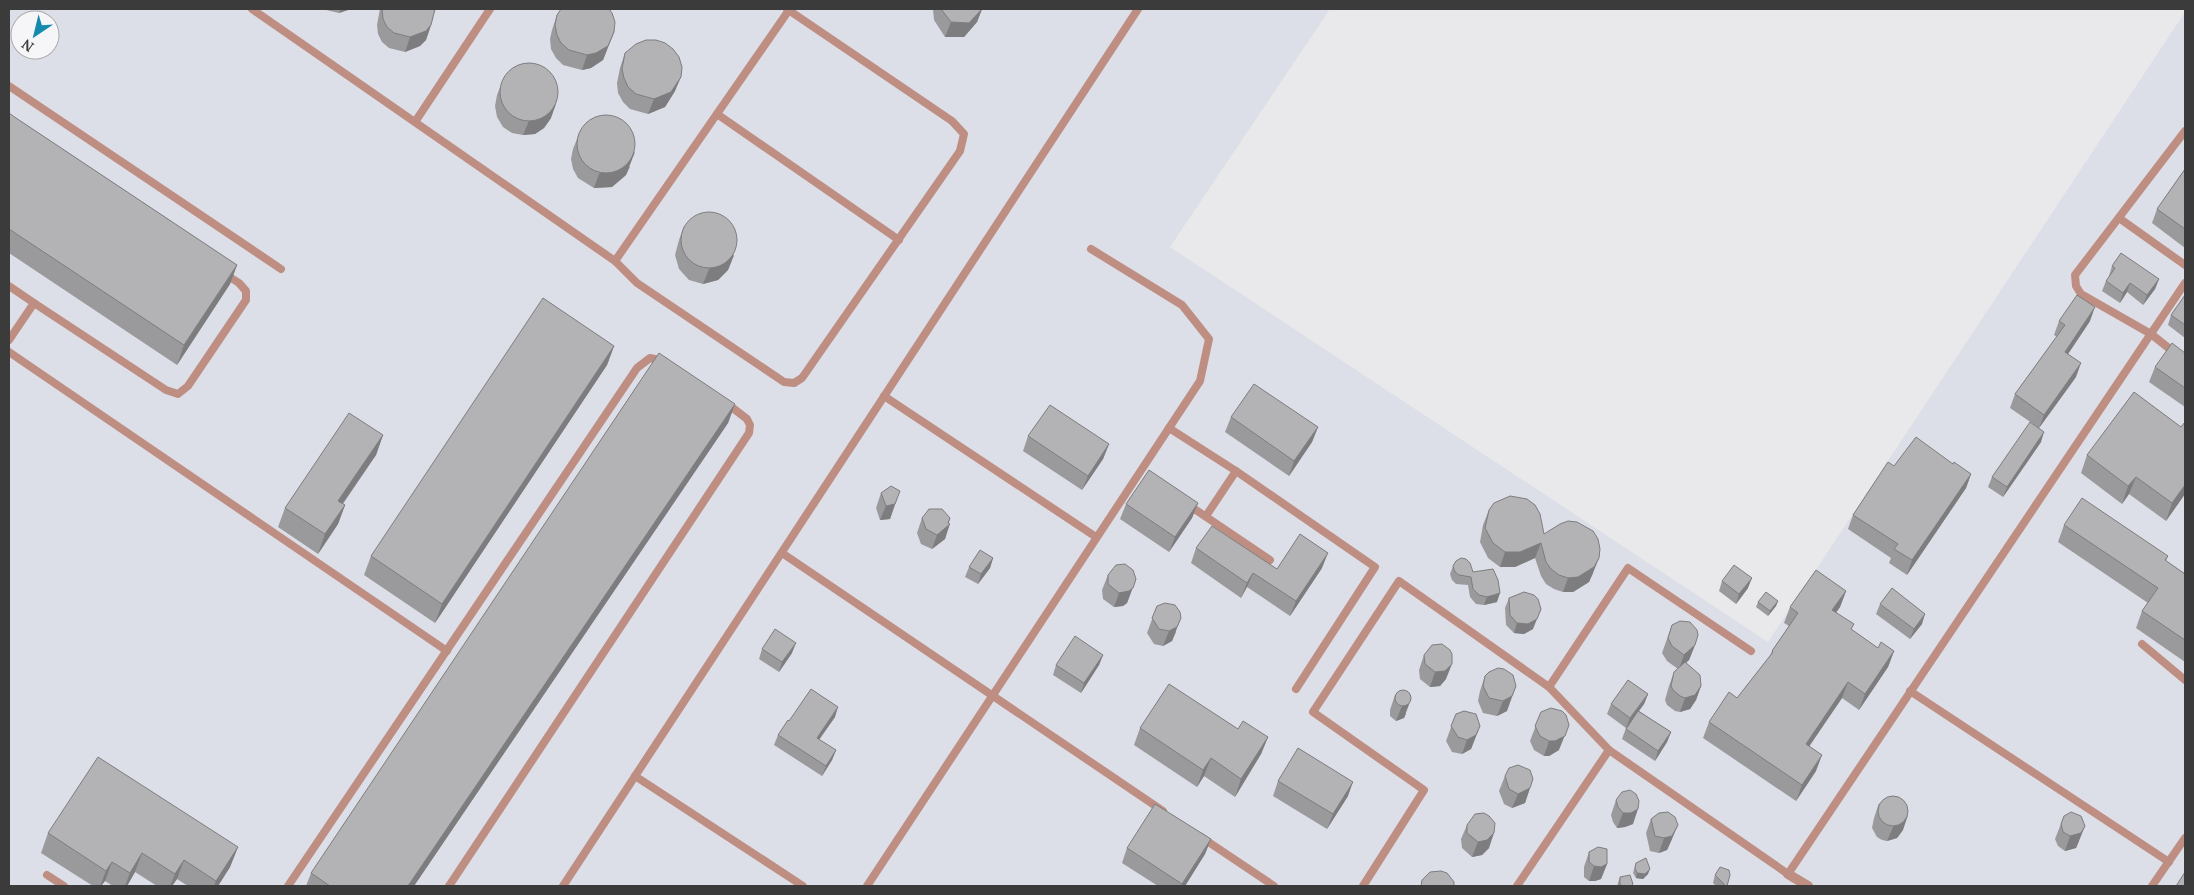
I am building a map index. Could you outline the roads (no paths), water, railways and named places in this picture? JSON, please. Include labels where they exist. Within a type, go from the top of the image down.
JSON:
[{"type":"street","points":[[1788,874],[1808,886]]},
{"type":"lane","points":[[252,9],[615,261],[637,283],[784,382],[794,384],[802,378],[960,151],[964,134],[952,121],[788,10],[615,261]]},
{"type":"lane","points":[[415,122],[490,9]]},
{"type":"lane","points":[[563,886],[1138,9]]},
{"type":"lane","points":[[9,86],[281,270]]},
{"type":"lane","points":[[717,114],[899,240]]},
{"type":"lane","points":[[2185,131],[2075,275],[2076,286],[2081,294],[2151,334],[2185,361]]},
{"type":"lane","points":[[2119,218],[2185,265]]},
{"type":"lane","points":[[867,886],[1200,381],[1209,339],[1182,305],[1091,249]]},
{"type":"lane","points":[[9,286],[166,390],[178,394],[188,386],[246,300],[246,291],[239,283],[215,267]]},
{"type":"lane","points":[[1363,886],[1424,790],[1313,712],[1399,581],[1549,686],[1609,750],[1788,874],[2185,283]]},
{"type":"lane","points":[[9,340],[34,303]]},
{"type":"lane","points":[[9,352],[447,651]]},
{"type":"lane","points":[[288,886],[637,368],[650,358],[668,362]]},
{"type":"lane","points":[[450,886],[749,433],[750,425],[747,419],[716,396]]},
{"type":"lane","points":[[884,396],[1096,537]]},
{"type":"lane","points":[[1169,428],[1236,471],[1375,567],[1296,689]]},
{"type":"lane","points":[[1206,516],[1236,471]]},
{"type":"lane","points":[[1140,473],[1148,478]]},
{"type":"lane","points":[[1181,500],[1270,560]]},
{"type":"lane","points":[[782,553],[1167,813]]},
{"type":"lane","points":[[1549,686],[1628,568],[1751,651]]},
{"type":"lane","points":[[2142,644],[2185,680]]},
{"type":"lane","points":[[1910,691],[2169,862]]},
{"type":"lane","points":[[1517,886],[1609,750]]},
{"type":"lane","points":[[635,776],[804,886]]},
{"type":"lane","points":[[1192,830],[1274,886]]},
{"type":"lane","points":[[2152,886],[2185,838]]},
{"type":"lane","points":[[47,875],[64,886]]}]
